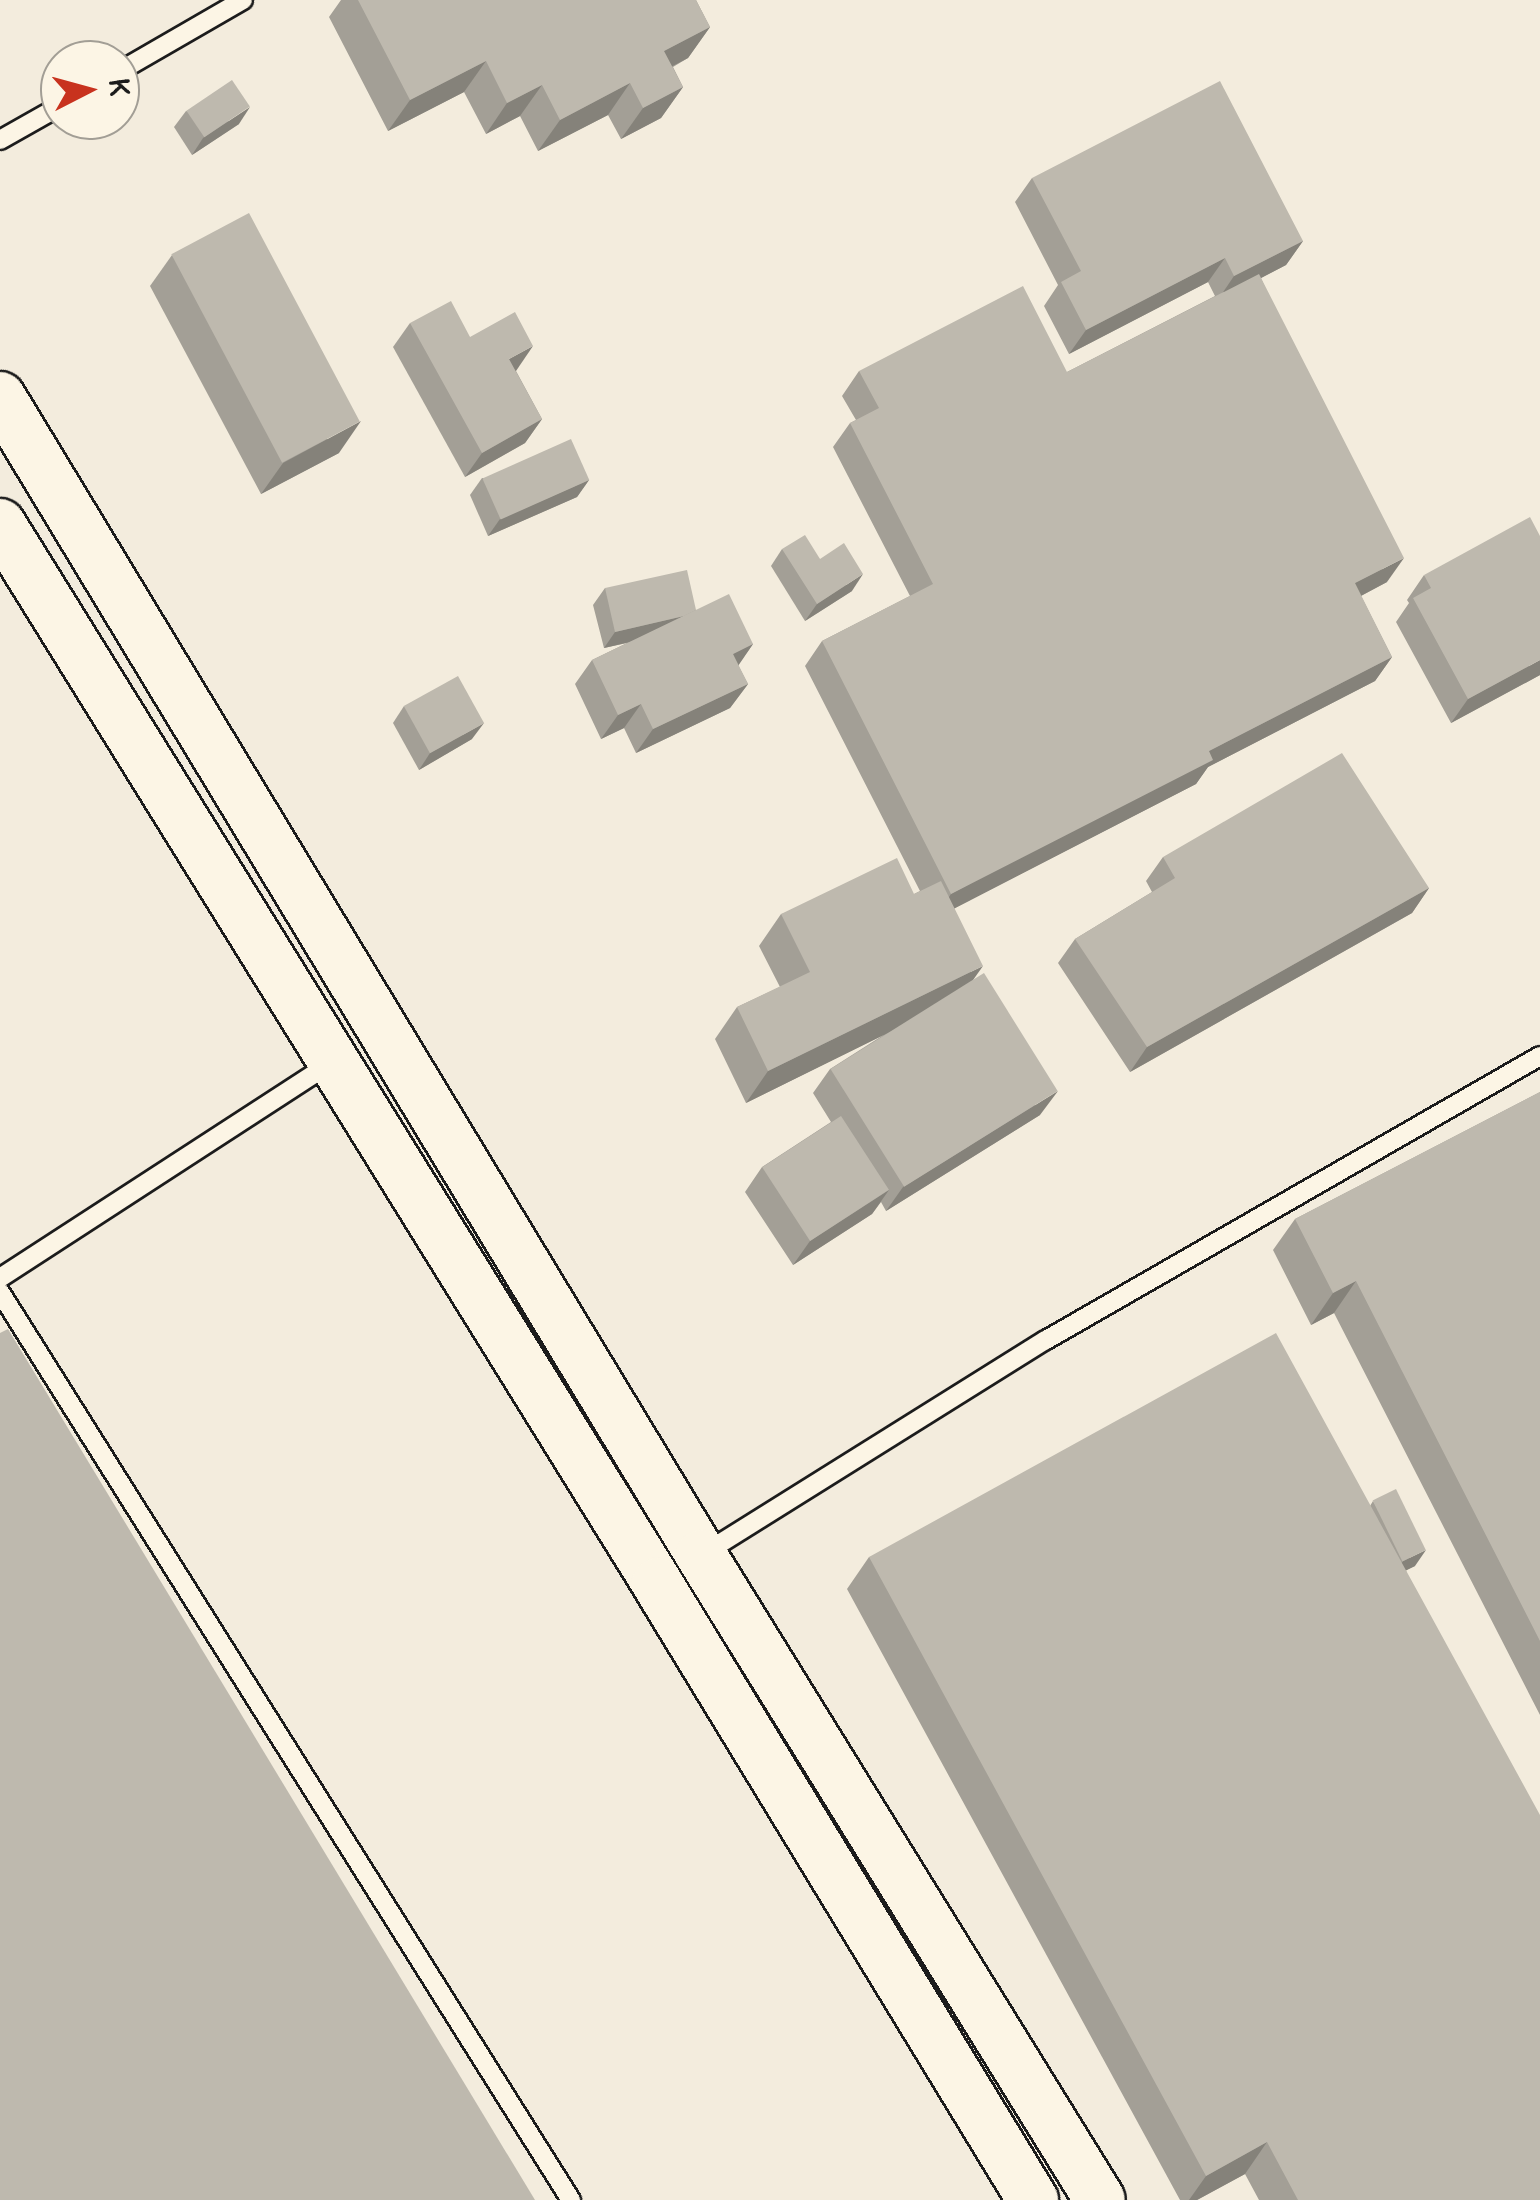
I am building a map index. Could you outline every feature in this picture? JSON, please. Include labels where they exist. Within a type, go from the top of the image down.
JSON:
[{"type":"street","points":[[0,397],[679,1569],[1033,2200]]},
{"type":"street","points":[[0,524],[335,1062],[1100,2200]]},
{"type":"lane","points":[[140,60],[244,0]]},
{"type":"lane","points":[[0,140],[40,117]]},
{"type":"lane","points":[[679,1569],[1046,1340],[1540,1056]]},
{"type":"lane","points":[[0,1278],[335,1062]]},
{"type":"lane","points":[[0,1292],[571,2200]]},
{"type":"building","points":[[358,0],[696,0],[710,27],[664,51],[683,87],[643,108],[630,83],[560,120],[542,85],[507,103],[486,61],[410,100]]},
{"type":"building","points":[[232,80],[250,107],[204,137],[186,111]]},
{"type":"building","points":[[1220,81],[1303,241],[1234,276],[1225,258],[1086,330],[1061,282],[1081,271],[1032,178]]},
{"type":"building","points":[[249,213],[360,421],[282,463],[171,254]]},
{"type":"building","points":[[1259,274],[1404,558],[1355,583],[1392,657],[1209,751],[1213,760],[951,894],[822,641],[933,584],[850,423],[879,408],[859,371],[1023,286],[1067,372]]},
{"type":"building","points":[[451,301],[470,337],[515,312],[533,346],[509,359],[542,419],[482,453],[410,323]]},
{"type":"building","points":[[571,439],[589,480],[501,520],[482,478]]},
{"type":"building","points":[[1530,517],[1540,536],[1540,660],[1468,699],[1413,598],[1431,588],[1424,575]]},
{"type":"building","points":[[805,535],[820,559],[844,543],[863,574],[817,604],[782,549]]},
{"type":"building","points":[[687,570],[696,610],[615,632],[605,588]]},
{"type":"building","points":[[729,594],[753,644],[733,654],[748,684],[653,729],[641,704],[618,715],[592,660]]},
{"type":"building","points":[[458,676],[484,723],[430,753],[404,706]]},
{"type":"building","points":[[1342,753],[1429,888],[1147,1047],[1075,939],[1175,878],[1163,857]]},
{"type":"building","points":[[897,858],[914,894],[941,881],[983,966],[768,1071],[737,1007],[810,972],[781,914]]},
{"type":"building","points":[[984,973],[1058,1091],[904,1187],[831,1069]]},
{"type":"building","points":[[1540,1092],[1540,1641],[1356,1281],[1333,1293],[1295,1219]]},
{"type":"building","points":[[841,1116],[889,1190],[810,1241],[762,1167]]},
{"type":"building","points":[[8,1329],[535,2200],[0,2200],[0,1333]]},
{"type":"building","points":[[1276,1333],[1540,1815],[1540,2200],[1298,2200],[1267,2142],[1206,2176],[869,1557]]},
{"type":"building","points":[[1396,1489],[1426,1550],[1402,1562],[1373,1500]]}]
